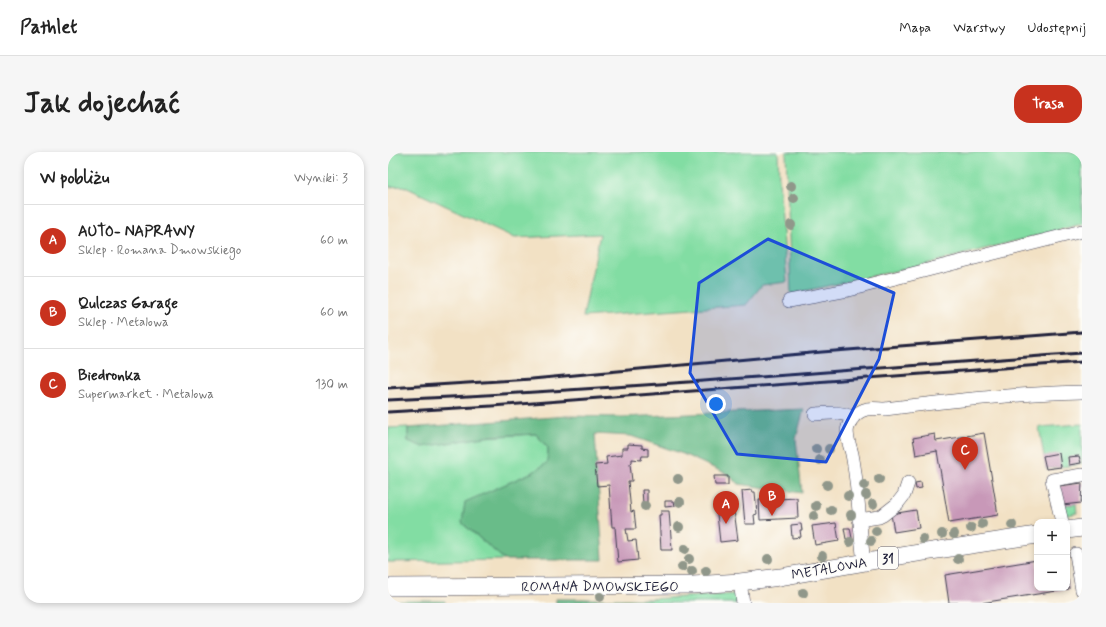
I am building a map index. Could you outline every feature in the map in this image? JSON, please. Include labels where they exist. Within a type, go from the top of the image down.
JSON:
[{"type":"main road","points":[[1070,530],[1082,528]]},
{"type":"main road","name":"METALOWA","points":[[740,582],[780,577],[864,562],[1034,535]]},
{"type":"main road","name":"ROMANA DMOWSKIEGO","points":[[388,587],[693,585],[740,582]]},
{"type":"street","points":[[789,301],[848,290],[1082,232]]},
{"type":"street","points":[[864,562],[859,520],[856,472],[851,446],[847,435],[848,428],[853,418],[859,413],[866,409],[893,408],[948,401],[1035,393],[1082,392]]},
{"type":"street","points":[[815,414],[832,412],[844,414],[853,418]]},
{"type":"street","points":[[1061,519],[1052,480],[1082,475]]},
{"type":"street","points":[[859,520],[879,517],[889,510],[902,499],[908,484]]},
{"type":"street","points":[[1076,554],[1082,590]]},
{"type":"street","points":[[740,582],[743,603]]},
{"type":"highlighted area","points":[[768,239],[894,293],[879,359],[826,462],[737,454],[690,373],[699,283]]},
{"type":"green space","points":[[388,152],[778,152],[787,282],[762,285],[746,305],[583,317],[600,234],[515,238],[403,186],[388,187]]},
{"type":"green space","points":[[786,152],[1082,152],[1082,224],[918,266],[791,294]]},
{"type":"green space","points":[[804,409],[796,439],[802,493],[739,484],[727,474],[683,454],[631,436],[595,434],[603,560],[505,560],[462,523],[465,502],[533,472],[548,462],[548,448],[536,434],[491,436],[423,447],[408,441],[408,428],[567,416],[622,417]]},
{"type":"green space","points":[[1082,424],[1082,464],[1046,469],[1039,427]]},
{"type":"green space","points":[[408,427],[408,441],[536,434],[548,448],[548,462],[533,472],[506,484],[462,523],[505,560],[388,562],[388,428]]},
{"type":"green space","points":[[1076,504],[1077,513],[1064,516],[1062,505]]},
{"type":"green space","points":[[736,594],[737,603],[650,603],[650,599]]},
{"type":"green space","points":[[556,599],[650,599],[649,603],[556,603]]},
{"type":"green space","points":[[388,601],[445,601],[445,603],[388,603]]},
{"type":"building","points":[[984,433],[998,515],[949,523],[937,451],[916,455],[913,438],[935,434],[936,441]]},
{"type":"building","points":[[628,444],[642,445],[642,448],[648,449],[648,456],[642,456],[641,460],[632,459],[630,464],[632,481],[628,481],[631,512],[634,511],[636,529],[626,529],[628,541],[636,540],[638,560],[618,562],[615,527],[612,527],[609,485],[597,486],[595,465],[607,464],[606,457],[622,455],[622,448],[628,448]]},
{"type":"building","points":[[1059,453],[1061,467],[1046,469],[1043,456]]},
{"type":"building","points":[[1079,456],[1081,463],[1069,465],[1068,457]]},
{"type":"building","points":[[714,476],[728,476],[728,485],[715,485]]},
{"type":"building","points":[[921,482],[922,488],[916,489],[915,483]]},
{"type":"building","points":[[1082,483],[1081,503],[1062,505],[1059,486]]},
{"type":"building","points":[[642,490],[647,490],[647,502],[643,503]]},
{"type":"building","points":[[752,490],[752,492],[755,492],[757,514],[754,515],[755,524],[745,524],[742,491]]},
{"type":"building","points":[[797,498],[798,518],[760,520],[759,500]]},
{"type":"building","points":[[665,501],[674,501],[675,506],[665,507]]},
{"type":"building","points":[[733,503],[738,540],[720,542],[716,505]]},
{"type":"building","points":[[916,510],[919,528],[894,532],[891,514]]},
{"type":"building","points":[[661,511],[669,511],[672,550],[661,550],[659,515],[661,515]]},
{"type":"building","points":[[836,523],[839,541],[815,545],[812,526]]},
{"type":"building","points":[[801,524],[801,537],[792,538],[791,525]]},
{"type":"building","points":[[844,528],[850,528],[852,538],[846,539]]},
{"type":"building","points":[[1034,560],[1034,591],[1056,591],[981,603],[949,603],[945,575]]},
{"type":"railway","points":[[388,388],[532,379],[822,352],[1082,332]]},
{"type":"railway","points":[[388,400],[649,385],[1082,353]]},
{"type":"railway","points":[[388,412],[492,406],[1082,362]]},
{"type":"place","name":"Biedronka","points":[[965,470]]},
{"type":"place","name":"Qulczas Garage","points":[[772,516]]},
{"type":"place","name":"AUTO- NAPRAWY","points":[[726,524]]}]
